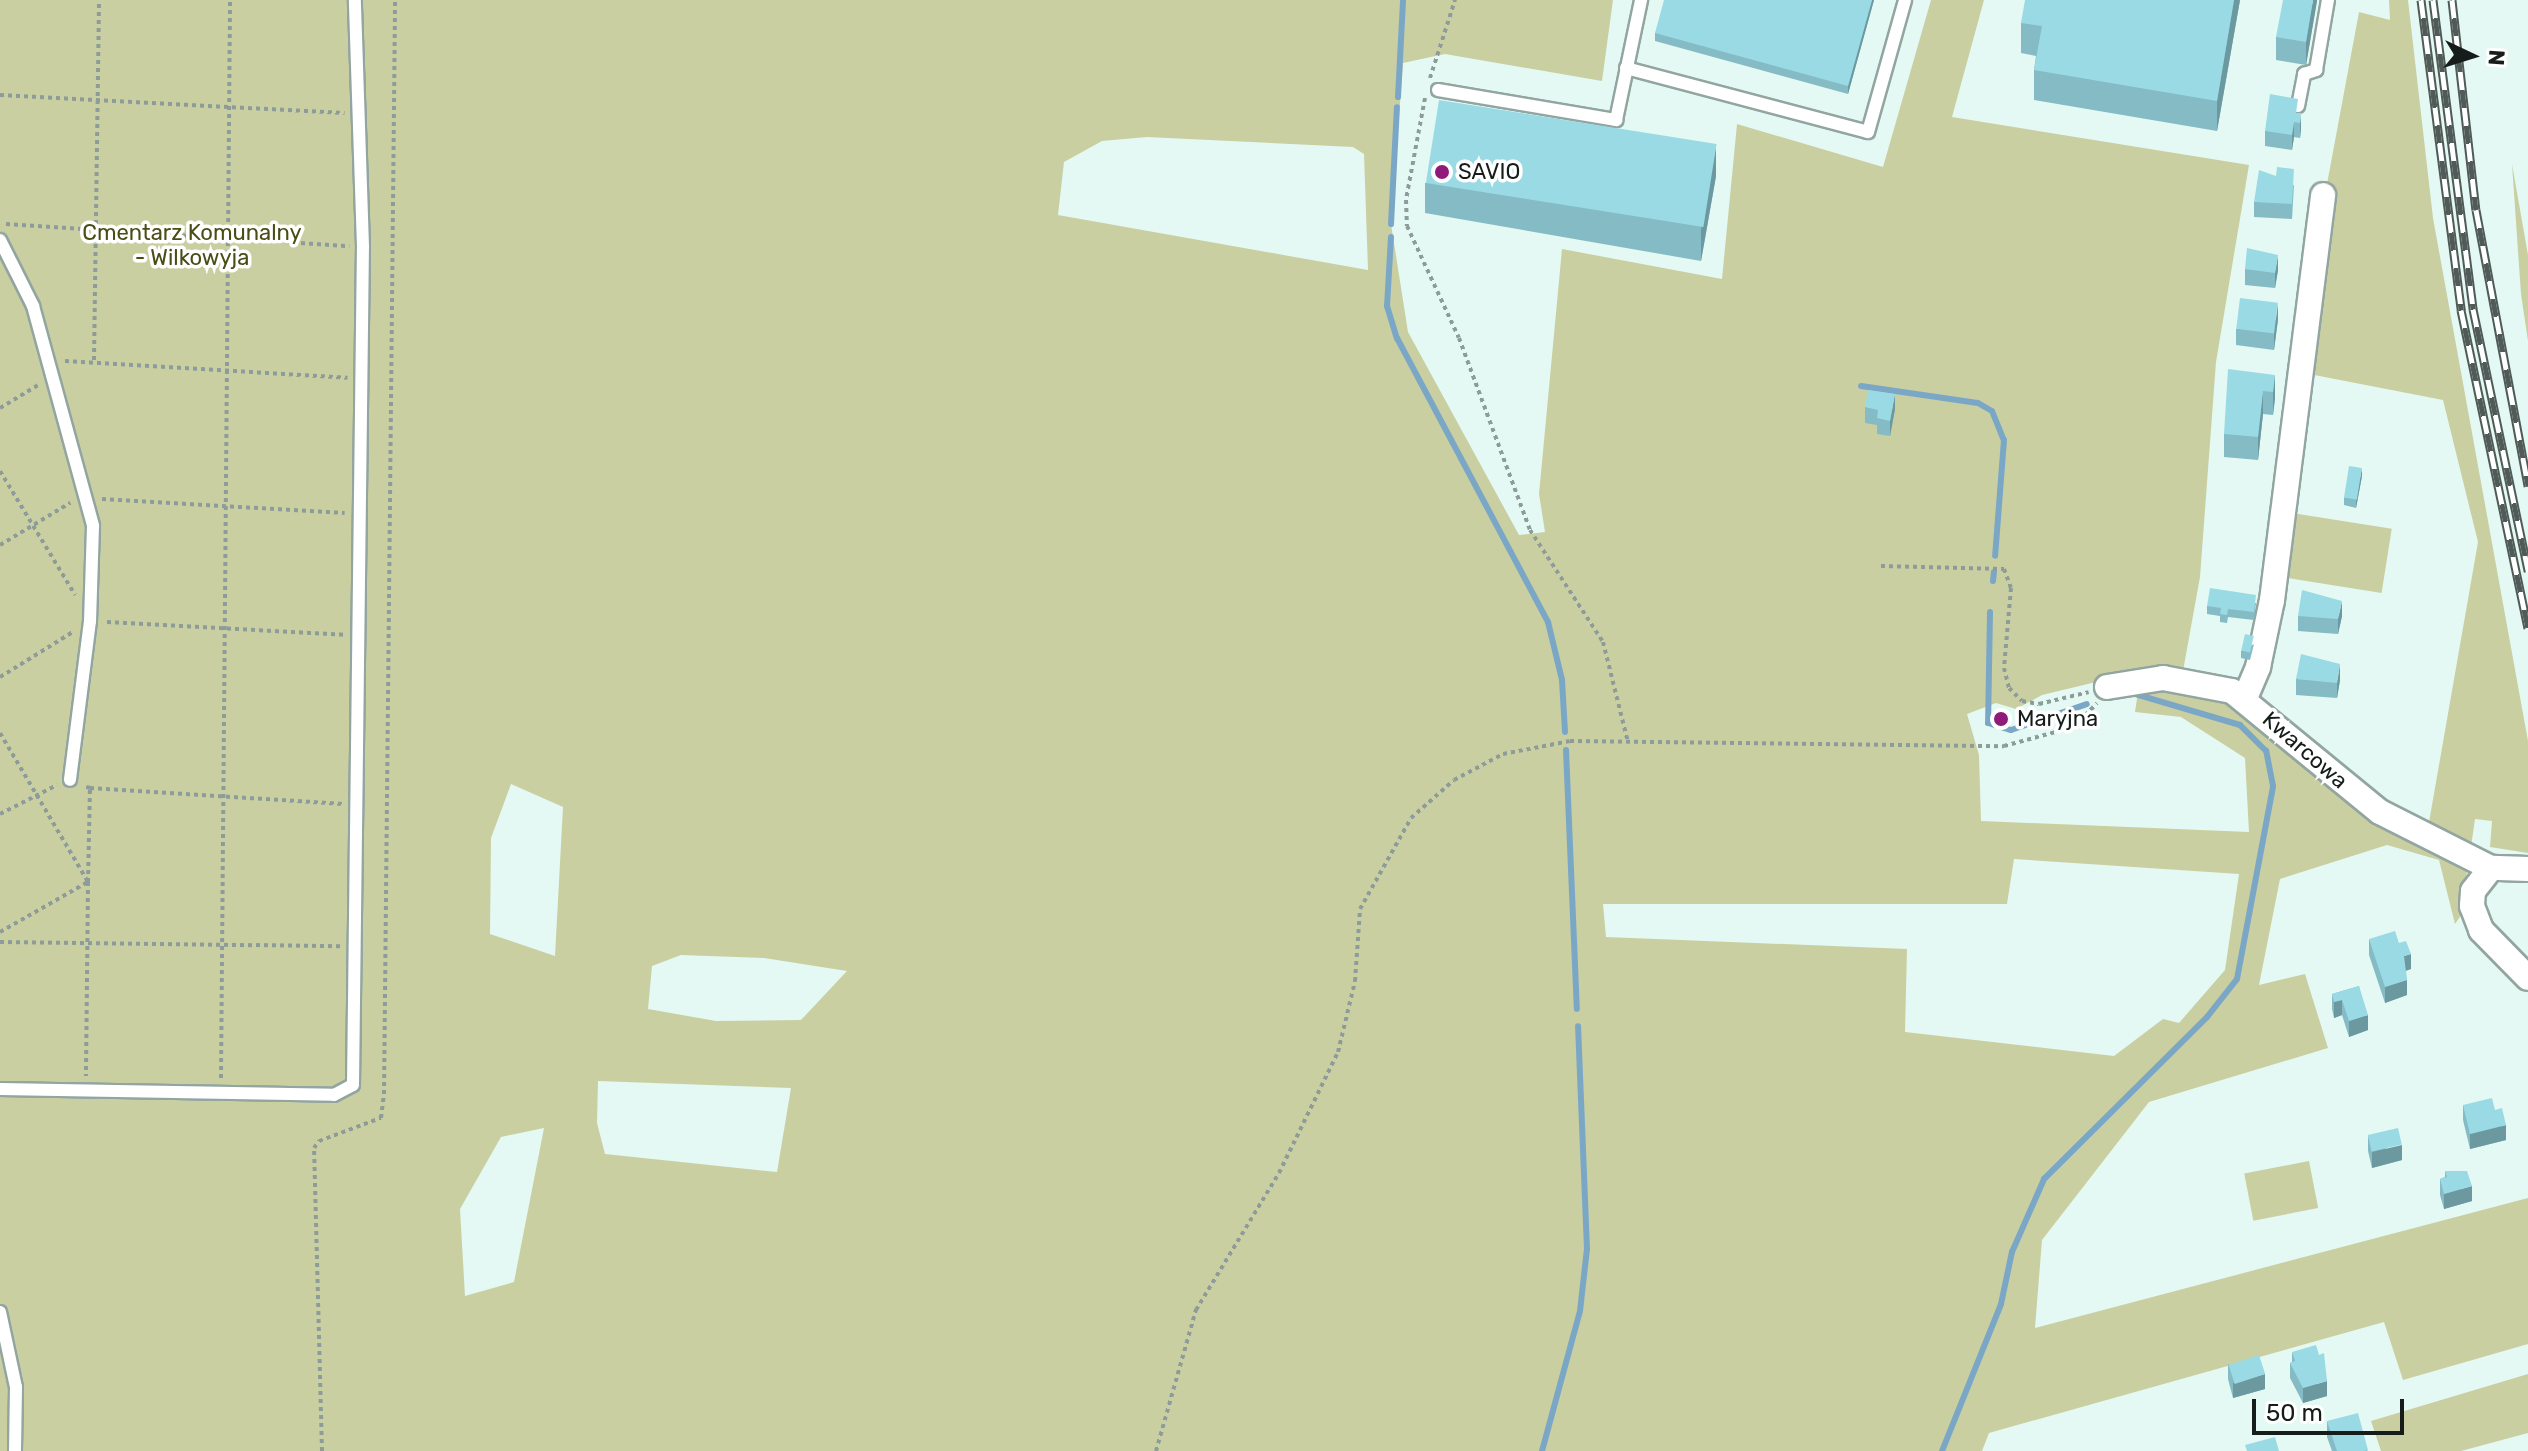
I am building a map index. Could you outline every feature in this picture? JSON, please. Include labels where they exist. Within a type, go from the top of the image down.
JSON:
[{"type":"street","points":[[2245,698],[2258,667],[2272,600],[2323,195]]},
{"type":"street","name":"Kwarcowa","points":[[2107,687],[2143,678],[2182,679],[2245,698],[2380,812],[2491,868]]},
{"type":"street","points":[[2528,869],[2491,868],[2473,891],[2475,918],[2528,978]]},
{"type":"lane","points":[[0,1089],[334,1095],[350,1090],[355,1078],[363,247],[355,0]]},
{"type":"lane","points":[[1438,90],[1616,120],[1641,0]]},
{"type":"lane","points":[[1626,68],[1868,132],[1905,0]]},
{"type":"lane","points":[[2298,106],[2304,74],[2316,70],[2328,0]]},
{"type":"lane","points":[[0,240],[33,306],[88,498],[93,526],[90,621],[70,780]]},
{"type":"lane","points":[[0,1312],[16,1387],[15,1451]]},
{"type":"lane","points":[[0,1388],[16,1387]]},
{"type":"path","points":[[94,360],[99,0]]},
{"type":"path","points":[[221,1093],[230,0]]},
{"type":"path","points":[[1455,0],[1427,88],[1406,200],[1407,226],[1459,338],[1530,530],[1603,642],[1628,742]]},
{"type":"path","points":[[0,95],[361,114]]},
{"type":"path","points":[[0,224],[363,247]]},
{"type":"path","points":[[0,408],[51,370],[94,360],[362,379]]},
{"type":"path","points":[[0,471],[90,621]]},
{"type":"path","points":[[0,545],[88,498],[360,514]]},
{"type":"path","points":[[1881,566],[2004,569],[2011,588],[2004,668],[2016,696],[2039,704],[2107,687]]},
{"type":"path","points":[[0,677],[90,621],[359,636]]},
{"type":"path","points":[[1156,1451],[1196,1310],[1279,1173],[1338,1052],[1355,981],[1360,909],[1411,818],[1454,780],[1503,754],[1570,741],[2004,746],[2074,727],[2107,687]]},
{"type":"path","points":[[0,733],[88,882]]},
{"type":"path","points":[[0,814],[37,793],[70,780],[90,788],[358,805]]},
{"type":"path","points":[[86,1090],[90,788]]},
{"type":"path","points":[[0,932],[88,882]]},
{"type":"path","points":[[0,942],[356,946]]},
{"type":"green space","name":"Cmentarz Komunalny - Wilkowyja","points":[[0,0],[1613,0],[1602,81],[1445,54],[1403,63],[1391,224],[1408,332],[1519,535],[1545,532],[1539,494],[1562,249],[1722,279],[1737,124],[1883,167],[1931,0],[1984,0],[1952,117],[2249,165],[2216,362],[2200,577],[2183,671],[2146,670],[2042,695],[2016,709],[1996,703],[1967,714],[1979,755],[1981,821],[2249,832],[2245,758],[2181,717],[2135,712],[2139,685],[2214,692],[2467,870],[2464,911],[2455,924],[2439,860],[2387,845],[2280,879],[2259,985],[2305,974],[2328,1048],[2149,1102],[2042,1240],[2035,1328],[2528,1198],[2528,1344],[2403,1380],[2384,1322],[1989,1433],[1982,1451],[0,1451]],"holes":[[[1147,137],[1353,147],[1364,154],[1368,270],[1058,215],[1064,162],[1102,141]],[[511,784],[563,807],[555,956],[490,934],[491,838]],[[2014,859],[2239,874],[2225,970],[2179,1023],[2163,1019],[2114,1056],[1905,1032],[1907,949],[1606,937],[1603,904],[2007,904]],[[681,955],[764,958],[847,971],[801,1020],[716,1021],[648,1009],[652,966]],[[598,1081],[791,1088],[777,1172],[605,1154],[597,1123]],[[544,1128],[514,1282],[465,1296],[460,1209],[501,1137]]]},
{"type":"green space","points":[[2389,0],[2408,0],[2433,218],[2528,741],[2528,853],[2490,847],[2492,821],[2475,819],[2471,847],[2428,828],[2478,542],[2443,400],[2309,374],[2327,184],[2359,12],[2390,20]]},
{"type":"green space","points":[[2512,164],[2528,255],[2528,341],[2521,294]]},
{"type":"green space","points":[[2292,513],[2392,529],[2382,593],[2282,577]]},
{"type":"green space","points":[[2309,1161],[2318,1208],[2253,1221],[2244,1174]]},
{"type":"green space","points":[[2528,1374],[2528,1433],[2461,1451],[2381,1451],[2371,1421]]},
{"type":"building","points":[[1664,0],[1872,0],[1848,86],[1655,33]]},
{"type":"building","points":[[2025,0],[2234,0],[2217,101],[2034,70],[2042,26],[2021,23]]},
{"type":"building","points":[[2283,0],[2313,0],[2306,42],[2276,37]]},
{"type":"building","points":[[2270,94],[2298,99],[2296,113],[2301,113],[2300,123],[2294,122],[2292,135],[2265,131]]},
{"type":"building","points":[[1439,100],[1717,144],[1703,227],[1426,183]]},
{"type":"building","points":[[2277,167],[2294,169],[2292,204],[2254,202],[2259,170],[2276,176]]},
{"type":"building","points":[[2247,248],[2278,255],[2275,273],[2245,269]]},
{"type":"building","points":[[2240,298],[2278,303],[2274,333],[2236,329]]},
{"type":"building","points":[[2228,369],[2275,375],[2273,392],[2263,391],[2258,437],[2224,434]]},
{"type":"building","points":[[1868,390],[1895,394],[1890,421],[1877,418],[1878,410],[1865,407]]},
{"type":"building","points":[[2349,466],[2362,468],[2357,500],[2344,498]]},
{"type":"building","points":[[2210,588],[2256,595],[2254,612],[2228,609],[2227,615],[2220,614],[2221,608],[2207,606]]},
{"type":"building","points":[[2302,590],[2342,601],[2338,619],[2298,616]]},
{"type":"building","points":[[2245,634],[2254,636],[2250,653],[2241,651]]},
{"type":"building","points":[[2301,654],[2340,664],[2337,683],[2296,679]]},
{"type":"building","points":[[2395,931],[2399,943],[2406,941],[2411,954],[2404,956],[2407,980],[2385,987],[2369,939]]},
{"type":"building","points":[[2359,986],[2368,1015],[2349,1021],[2342,1000],[2334,1002],[2332,994]]},
{"type":"building","points":[[2492,1098],[2495,1110],[2502,1108],[2506,1125],[2470,1134],[2463,1105]]},
{"type":"building","points":[[2398,1128],[2402,1145],[2372,1152],[2368,1135]]},
{"type":"building","points":[[2445,1171],[2467,1171],[2472,1186],[2444,1194],[2440,1179],[2447,1177]]},
{"type":"building","points":[[2316,1345],[2319,1355],[2324,1353],[2327,1381],[2303,1388],[2290,1363],[2295,1361],[2292,1352]]},
{"type":"building","points":[[2259,1355],[2265,1374],[2235,1384],[2229,1365]]},
{"type":"building","points":[[2358,1413],[2368,1450],[2337,1451],[2327,1421]]},
{"type":"building","points":[[2275,1437],[2279,1451],[2247,1451],[2245,1445]]},
{"type":"waterway","points":[[1398,97],[1403,0]]},
{"type":"waterway","points":[[1391,224],[1397,107]]},
{"type":"waterway","points":[[1391,237],[1387,306],[1397,338],[1548,622],[1562,680],[1565,732]]},
{"type":"waterway","points":[[1861,386],[1978,403],[1992,411],[2004,440],[1995,556]]},
{"type":"waterway","points":[[1993,581],[1994,572]]},
{"type":"waterway","points":[[1990,612],[1988,723],[2011,730],[2087,704]]},
{"type":"waterway","points":[[1942,1451],[2001,1304],[2012,1252],[2044,1179],[2207,1017],[2237,979],[2273,786],[2266,751],[2240,725],[2135,694]]},
{"type":"waterway","points":[[1566,750],[1577,1009]]},
{"type":"waterway","points":[[1542,1451],[1580,1311],[1587,1249],[1578,1026]]},
{"type":"railway","points":[[2421,0],[2461,310],[2528,628]]},
{"type":"railway","points":[[2433,0],[2473,309],[2528,571]]},
{"type":"railway","points":[[2452,0],[2476,210],[2528,486]]},
{"type":"place","name":"SAVIO","points":[[1442,172]]},
{"type":"place","name":"Maryjna","points":[[2001,719]]}]
